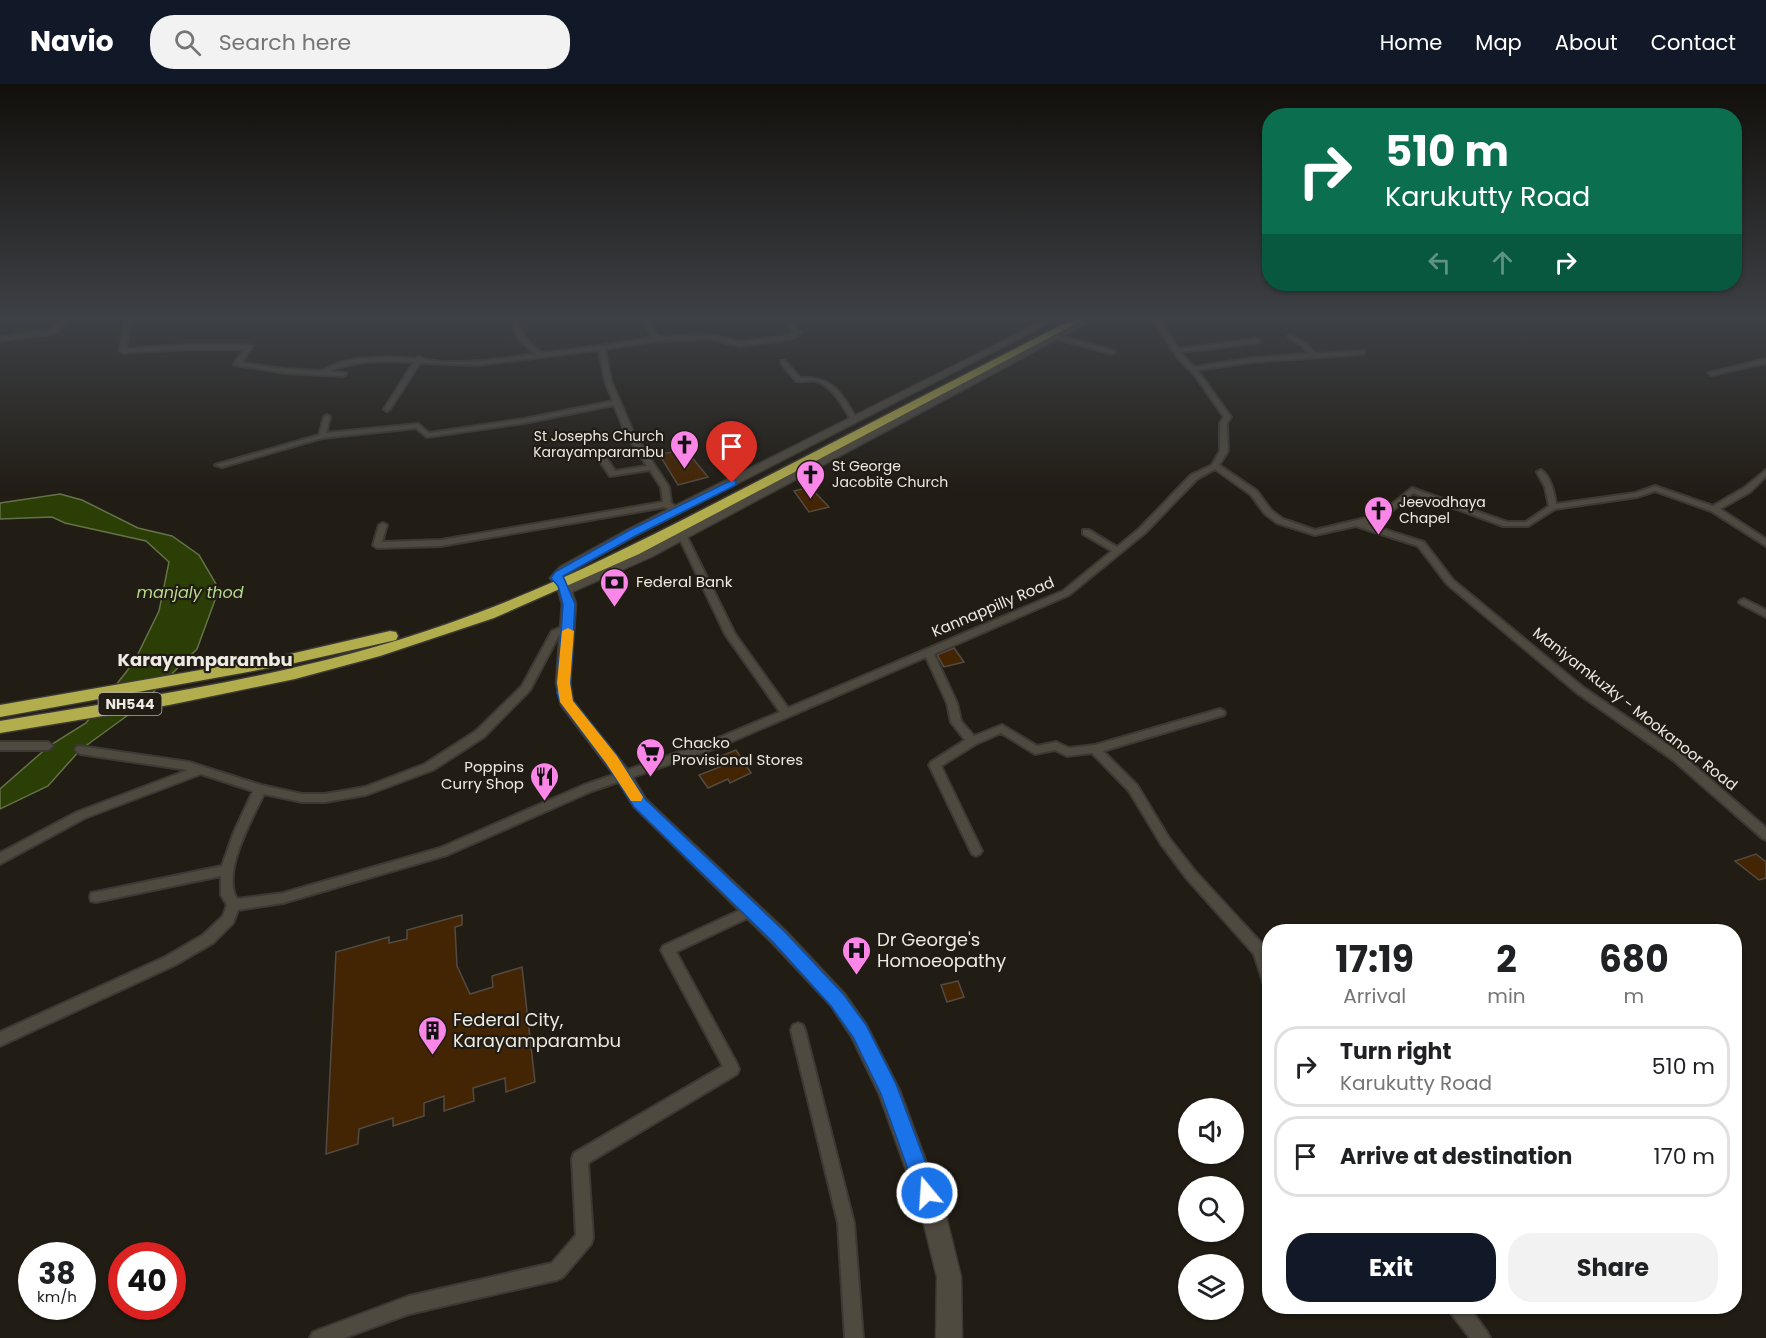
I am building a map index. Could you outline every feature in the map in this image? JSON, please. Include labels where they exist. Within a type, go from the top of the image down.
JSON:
[{"type":"highway","name":"NH544","points":[[561,585],[951,379]]},
{"type":"highway","name":"NH544","points":[[0,711],[70,698],[336,663],[480,618],[561,585],[807,462],[966,379]]},
{"type":"highway","name":"NH544","points":[[0,727],[51,718],[212,681]]},
{"type":"street","points":[[387,409],[407,379]]},
{"type":"street","points":[[608,379],[630,434],[664,487],[671,508]]},
{"type":"street","points":[[797,379],[817,380],[827,386],[845,404],[854,420]]},
{"type":"street","points":[[935,379],[671,508],[564,570],[561,585],[569,604],[563,683],[566,702],[623,775],[640,803],[751,910],[838,1000],[859,1031],[890,1091],[933,1212],[949,1276],[949,1338]]},
{"type":"street","points":[[561,585],[615,570],[978,379]]},
{"type":"street","points":[[1199,379],[1228,417],[1223,423],[1224,451],[1215,466],[1254,493],[1268,512],[1280,521],[1314,533],[1378,519],[1395,508],[1412,490],[1506,524],[1519,526],[1528,524],[1553,507],[1637,495],[1655,488],[1714,509],[1766,543]]},
{"type":"street","points":[[219,465],[322,436],[418,426],[427,435],[524,421],[618,402]]},
{"type":"street","points":[[322,436],[327,417]]},
{"type":"street","points":[[601,457],[613,474],[650,468]]},
{"type":"street","name":"Kannappilly Road","points":[[234,905],[283,898],[423,860],[623,775],[715,744],[1066,593],[1118,551],[1194,477],[1215,466]]},
{"type":"street","points":[[1541,472],[1549,487],[1553,507]]},
{"type":"street","points":[[1714,509],[1747,490],[1766,472]]},
{"type":"street","points":[[383,525],[377,545],[402,546],[441,543],[671,508]]},
{"type":"street","name":"Maniyamkuzky - Mookanoor Road","points":[[1356,524],[1406,537],[1427,548],[1445,577],[1559,673],[1677,757],[1766,835]]},
{"type":"street","points":[[1086,532],[1118,551]]},
{"type":"street","points":[[682,536],[730,634],[785,712]]},
{"type":"street","points":[[1744,602],[1766,614]]},
{"type":"street","points":[[80,750],[202,769],[260,789],[302,798],[338,796],[381,786],[429,767],[465,745],[506,710],[533,677],[553,635],[569,627]]},
{"type":"street","points":[[928,652],[952,703],[957,722],[963,733],[972,741]]},
{"type":"street","points":[[976,850],[935,765],[972,741],[1002,729],[1035,750],[1056,746],[1067,752],[1095,748],[1220,713]]},
{"type":"street","points":[[0,746],[48,746]]},
{"type":"street","points":[[1095,748],[1132,788],[1165,841],[1191,875],[1260,951],[1262,958]]},
{"type":"street","points":[[0,859],[81,815],[202,769]]},
{"type":"street","points":[[0,1039],[180,956],[219,929],[234,905],[226,896],[226,870],[260,789]]},
{"type":"street","points":[[96,897],[226,870]]},
{"type":"street","points":[[319,1338],[409,1305],[557,1271],[585,1238],[580,1159],[732,1069],[668,950],[751,910]]},
{"type":"street","points":[[798,1030],[846,1223],[854,1338]]},
{"type":"street","points":[[1462,1314],[1481,1338]]},
{"type":"water","name":"manjaly thod","points":[[60,494],[82,500],[138,528],[172,536],[199,555],[219,589],[197,649],[135,710],[80,750],[48,786],[0,809],[0,789],[49,746],[86,723],[134,662],[159,611],[169,562],[146,541],[65,523],[52,517],[0,519],[0,503]]},
{"type":"building","name":"St Josephs Church Karayamparambu","points":[[686,450],[708,477],[678,485],[659,454]]},
{"type":"building","name":"St George Jacobite Church","points":[[810,487],[829,507],[809,512],[794,491]]},
{"type":"building","points":[[954,648],[964,662],[944,667],[937,655]]},
{"type":"building","points":[[736,750],[751,773],[730,783],[728,779],[708,788],[699,775],[720,767],[714,759]]},
{"type":"building","points":[[1756,854],[1766,862],[1766,878],[1759,880],[1735,861]]},
{"type":"building","name":"Federal City, Karayamparambu","points":[[462,915],[462,925],[455,927],[457,966],[470,994],[493,987],[492,976],[522,967],[535,1082],[506,1092],[505,1078],[473,1088],[474,1101],[444,1111],[444,1096],[424,1103],[424,1116],[393,1126],[393,1118],[359,1129],[358,1144],[326,1154],[336,952],[389,937],[389,943],[407,939],[407,930]]},
{"type":"building","points":[[958,981],[964,997],[947,1002],[941,985]]},
{"type":"slow traffic","points":[[568,631],[563,683],[566,702],[612,760],[636,797]]},
{"type":"place","name":"St Josephs Church Karayamparambu","points":[[685,470]]},
{"type":"place","name":"St George Jacobite Church","points":[[811,500]]},
{"type":"place","name":"Jeevodhaya Chapel","points":[[1378,536]]},
{"type":"place","name":"Federal Bank","points":[[615,608]]},
{"type":"place","name":"Chacko Provisional Stores","points":[[651,778]]},
{"type":"place","name":"Poppins Curry Shop","points":[[545,802]]},
{"type":"place","name":"Dr George's Homoeopathy","points":[[856,976]]},
{"type":"place","name":"Federal City, Karayamparambu","points":[[432,1056]]},
{"type":"district","name":"Karayamparambu","points":[[205,660]]},
{"type":"route","points":[[732,483],[632,533],[559,574],[556,578],[563,585],[569,604],[570,620],[563,683],[566,702],[623,775],[640,803],[684,848],[779,937],[838,1000],[859,1031],[890,1091],[927,1193]]}]
